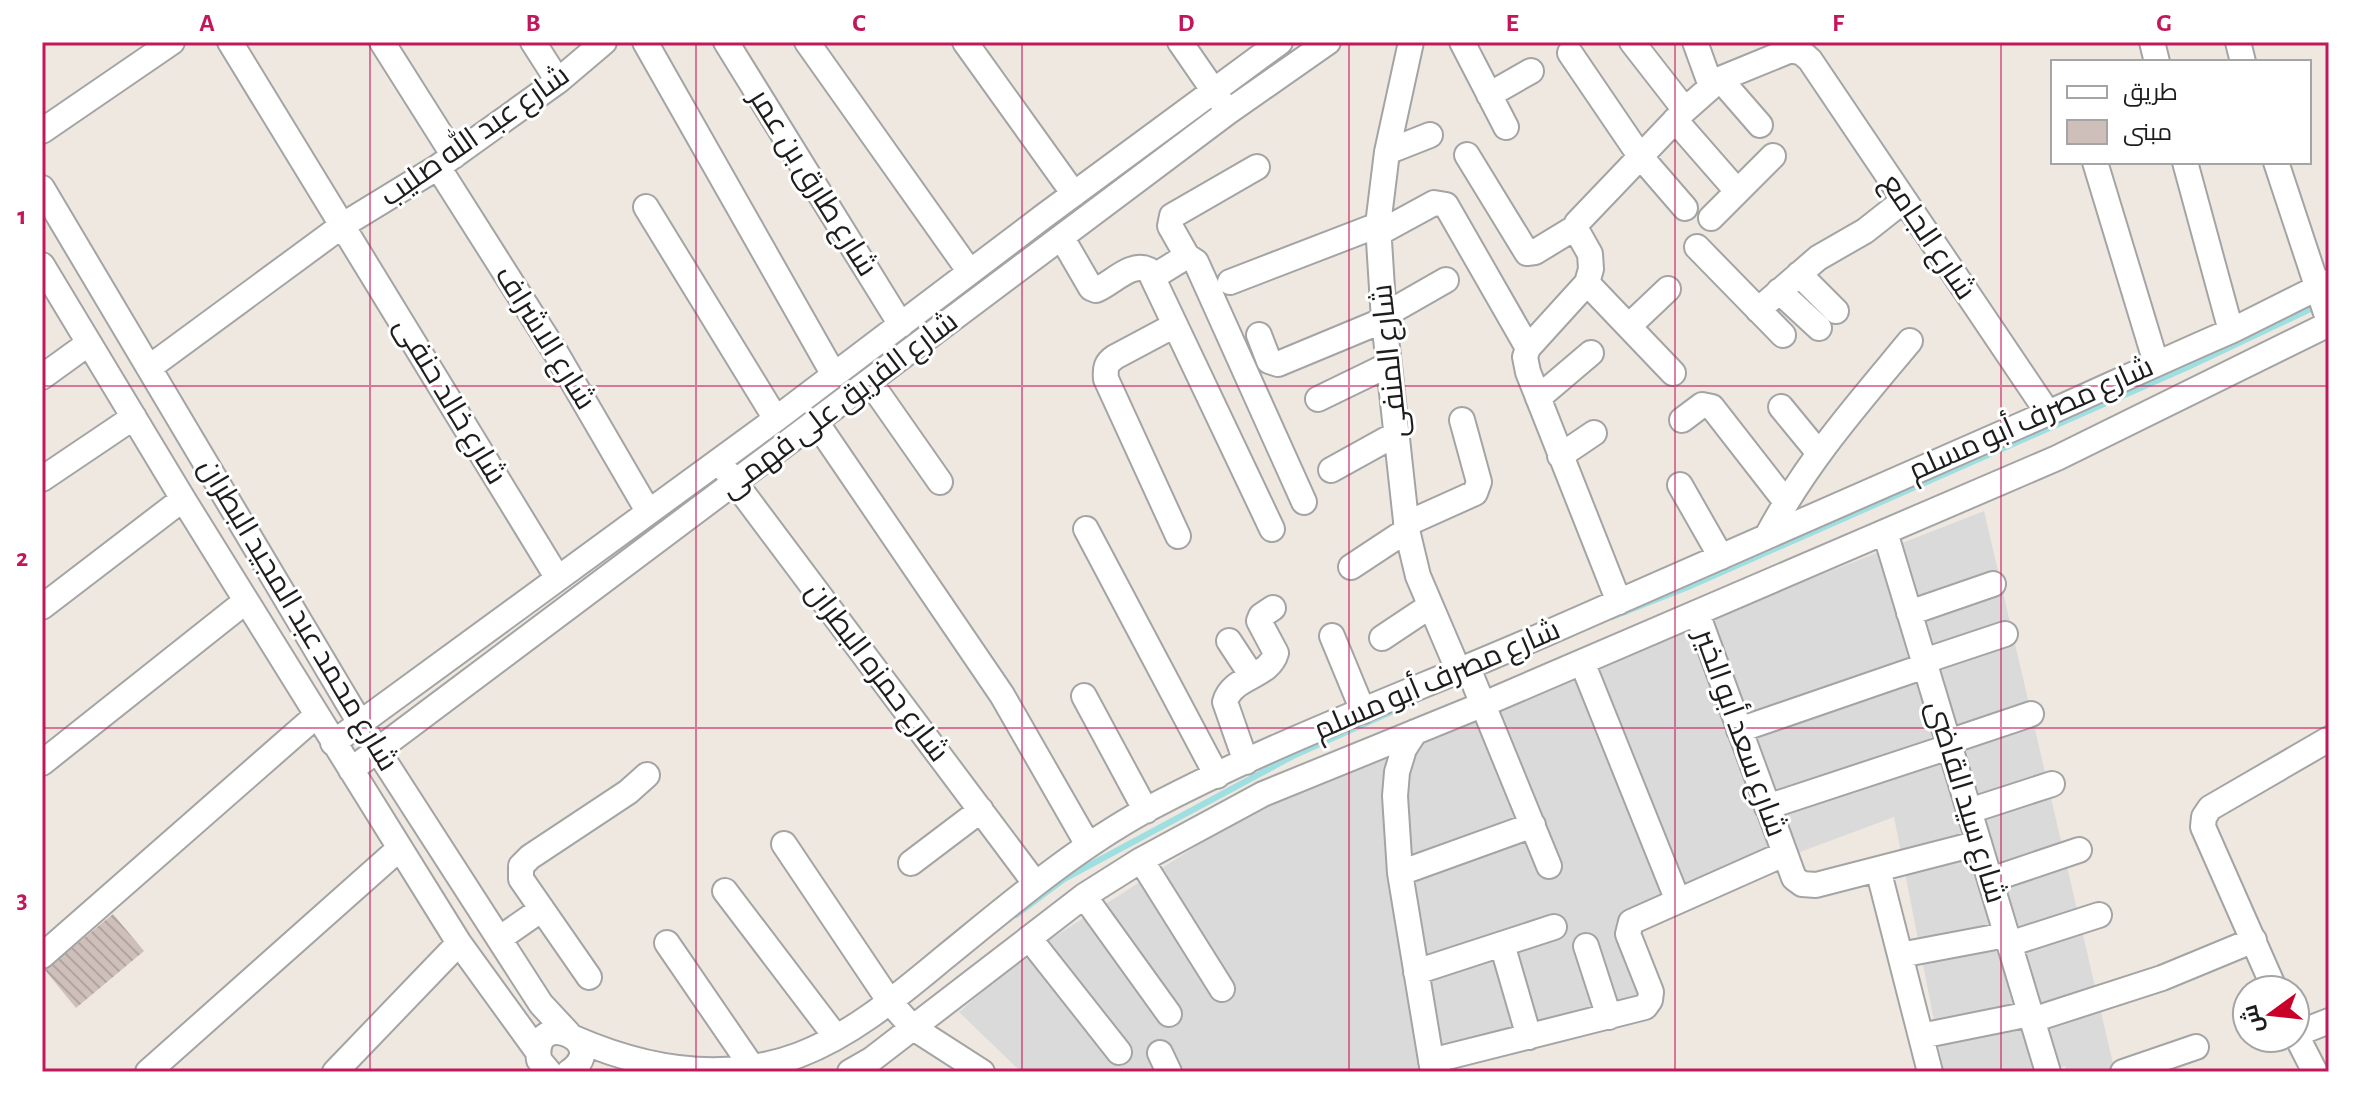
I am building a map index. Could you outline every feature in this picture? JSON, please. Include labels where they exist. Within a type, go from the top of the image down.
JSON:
[{"type":"street","points":[[42,131],[172,42]]},
{"type":"street","name":"شارع خالد حنفى","points":[[230,42],[557,577]]},
{"type":"street","name":"شارع الاشراف","points":[[382,42],[446,162],[648,511]]},
{"type":"street","points":[[533,42],[558,81]]},
{"type":"street","name":"شارع عبد الله صليب","points":[[150,367],[343,225],[446,162],[558,81],[604,42]]},
{"type":"street","points":[[645,42],[834,375]]},
{"type":"street","name":"شارع طارق بن عمر","points":[[726,42],[901,325]]},
{"type":"street","points":[[807,42],[970,272]]},
{"type":"street","points":[[965,42],[1074,194]]},
{"type":"street","points":[[1180,42],[1228,112]]},
{"type":"street","name":"شارع الفريق على فهمى","points":[[351,770],[1228,112],[1328,42]]},
{"type":"street","name":"شارع المنفى","points":[[1411,42],[1387,152],[1378,229],[1383,318],[1406,527],[1418,576],[1430,606],[1484,704],[1549,866]]},
{"type":"street","points":[[1462,42],[1506,127]]},
{"type":"street","points":[[1632,42],[1680,115],[1737,191]]},
{"type":"street","points":[[1695,42],[1716,82],[1760,125]]},
{"type":"street","name":"شارع الفريق على فهمى","points":[[333,743],[776,419],[1274,44]]},
{"type":"street","name":"شارع الجامع","points":[[1716,82],[1791,50],[1802,53],[1810,60],[2048,413]]},
{"type":"street","points":[[1570,53],[1640,156],[1685,208]]},
{"type":"street","points":[[1489,95],[1531,71]]},
{"type":"street","points":[[1467,155],[1527,253],[1535,252],[1576,227],[1640,156],[1716,82]]},
{"type":"street","points":[[1387,152],[1430,135]]},
{"type":"street","points":[[1711,218],[1773,156]]},
{"type":"street","points":[[2096,164],[2156,363]]},
{"type":"street","points":[[2186,164],[2231,331]]},
{"type":"street","points":[[2277,164],[2323,285],[2329,323]]},
{"type":"street","points":[[1257,167],[1172,216],[1170,226],[1187,256],[1196,262],[1304,502]]},
{"type":"street","name":"شارع محمد عبد المجيد البطران","points":[[42,188],[360,723],[541,1004],[571,1035]]},
{"type":"street","points":[[1758,310],[1818,258],[1865,231],[1903,201]]},
{"type":"street","points":[[1230,282],[1378,229],[1434,203],[1446,205],[1528,348]]},
{"type":"street","points":[[646,207],[776,419]]},
{"type":"street","points":[[1044,216],[1091,288],[1101,288],[1134,268],[1142,266],[1149,270],[1272,529]]},
{"type":"street","points":[[1576,227],[1590,254],[1591,269],[1587,283],[1528,348],[1525,357],[1560,456],[1619,602]]},
{"type":"street","points":[[1697,247],[1783,335]]},
{"type":"street","points":[[1153,277],[1187,256]]},
{"type":"street","name":"شارع محمد عبد المجيد البطران","points":[[42,265],[333,743],[459,943],[540,1064]]},
{"type":"street","points":[[1779,291],[1828,320],[1799,274]]},
{"type":"street","points":[[1259,335],[1269,361],[1278,364],[1383,318],[1446,280]]},
{"type":"street","points":[[1587,283],[1673,373]]},
{"type":"street","name":"شارع مصرف أبو مسلم","points":[[571,1035],[608,1052],[655,1065],[716,1070],[752,1067],[795,1057],[836,1037],[890,1002],[1035,883],[1088,845],[1146,811],[1246,762],[2048,413],[2231,331],[2323,285]]},
{"type":"street","points":[[1629,326],[1668,289]]},
{"type":"street","name":"شارع مصرف أبو مسلم","points":[[850,1072],[871,1060],[1084,896],[1141,860],[1263,794],[1484,704],[2057,458],[2329,323]]},
{"type":"street","points":[[1175,325],[1115,357],[1108,362],[1105,370],[1106,379],[1178,536]]},
{"type":"street","points":[[1767,536],[1818,452],[1910,341]]},
{"type":"street","points":[[42,377],[89,343]]},
{"type":"street","points":[[1538,398],[1591,353]]},
{"type":"street","points":[[1318,399],[1388,365]]},
{"type":"street","points":[[870,382],[940,482]]},
{"type":"street","points":[[42,479],[136,422],[172,405]]},
{"type":"street","points":[[1682,420],[1702,405],[1716,410],[1786,502]]},
{"type":"street","points":[[1781,407],[1818,452]]},
{"type":"street","points":[[1351,567],[1406,527],[1475,493],[1479,488],[1462,420]]},
{"type":"street","points":[[816,422],[1002,695],[1088,845]]},
{"type":"street","points":[[1560,456],[1594,433]]},
{"type":"street","points":[[1331,470],[1396,434]]},
{"type":"street","name":"شارع حمزه البطران","points":[[718,461],[1035,883]]},
{"type":"street","points":[[1680,485],[1721,557]]},
{"type":"street","points":[[42,607],[183,499]]},
{"type":"street","points":[[1086,529],[1217,776]]},
{"type":"street","name":"شارع سيد القاضى","points":[[1885,532],[2048,1072]]},
{"type":"street","points":[[1909,613],[1993,584]]},
{"type":"street","points":[[42,763],[246,601]]},
{"type":"street","points":[[1382,638],[1430,606]]},
{"type":"street","points":[[1246,762],[1225,702],[1230,690],[1274,659],[1276,653],[1259,621],[1273,608]]},
{"type":"street","name":"شارع سعد أبو الخير","points":[[1697,613],[1794,878],[1802,884],[1816,885],[1878,869]]},
{"type":"street","points":[[1739,730],[2005,634]]},
{"type":"street","points":[[1332,636],[1384,744]]},
{"type":"street","points":[[1229,641],[1252,676]]},
{"type":"street","points":[[1582,662],[1678,901]]},
{"type":"street","points":[[1084,696],[1146,811]]},
{"type":"street","points":[[1767,807],[2031,714]]},
{"type":"street","points":[[42,956],[317,715]]},
{"type":"street","points":[[1415,732],[1404,749],[1397,772],[1395,796],[1400,873],[1432,1066],[1609,1017],[1586,946]]},
{"type":"street","points":[[2268,974],[2203,827],[2204,817],[2210,808],[2329,739]]},
{"type":"street","points":[[589,977],[521,879],[521,866],[628,792],[647,775]]},
{"type":"street","points":[[1969,811],[2052,784]]},
{"type":"street","points":[[911,863],[981,810]]},
{"type":"street","points":[[1400,873],[1533,825]]},
{"type":"street","points":[[1930,1072],[1878,869],[1979,843]]},
{"type":"street","points":[[784,844],[890,1002],[912,1027],[982,1072]]},
{"type":"street","points":[[148,1072],[400,848]]},
{"type":"street","points":[[1990,880],[2079,850]]},
{"type":"street","name":"شارع سعد أبو الخير","points":[[1609,1017],[1638,1010],[1650,1000],[1651,992],[1628,934],[1627,927],[1636,918],[1784,854]]},
{"type":"street","points":[[1141,860],[1222,989]]},
{"type":"street","points":[[725,891],[836,1037]]},
{"type":"street","points":[[1084,896],[1169,1014]]},
{"type":"street","points":[[499,939],[542,909]]},
{"type":"street","points":[[1900,955],[2008,939],[2099,915]]},
{"type":"street","points":[[1416,972],[1554,927]]},
{"type":"street","points":[[1029,938],[1119,1052]]},
{"type":"street","points":[[1921,1036],[2031,1017],[2162,978],[2254,940]]},
{"type":"street","points":[[335,1072],[459,943]]},
{"type":"street","points":[[667,943],[752,1067]]},
{"type":"street","points":[[1502,944],[1529,1037]]},
{"type":"street","points":[[540,1064],[540,1044],[552,1033],[571,1035],[581,1055],[579,1064],[569,1072]]},
{"type":"street","points":[[2123,1072],[2196,1047]]},
{"type":"street","points":[[2306,1054],[2315,1072]]},
{"type":"shaded area","points":[[1984,511],[2115,1072],[2067,1072],[2065,1066],[2040,1072],[1944,1072],[1894,817],[1634,914],[1651,1002],[1427,1072],[1021,1072],[959,1012],[1024,956],[1289,787],[1404,738]]},
{"type":"building","points":[[113,914],[144,951],[76,1008],[45,970]]},
{"type":"waterway","points":[[1612,617],[1688,587],[2188,367],[2319,305]]},
{"type":"waterway","points":[[1016,915],[1064,879],[1293,756],[1411,703]]}]
